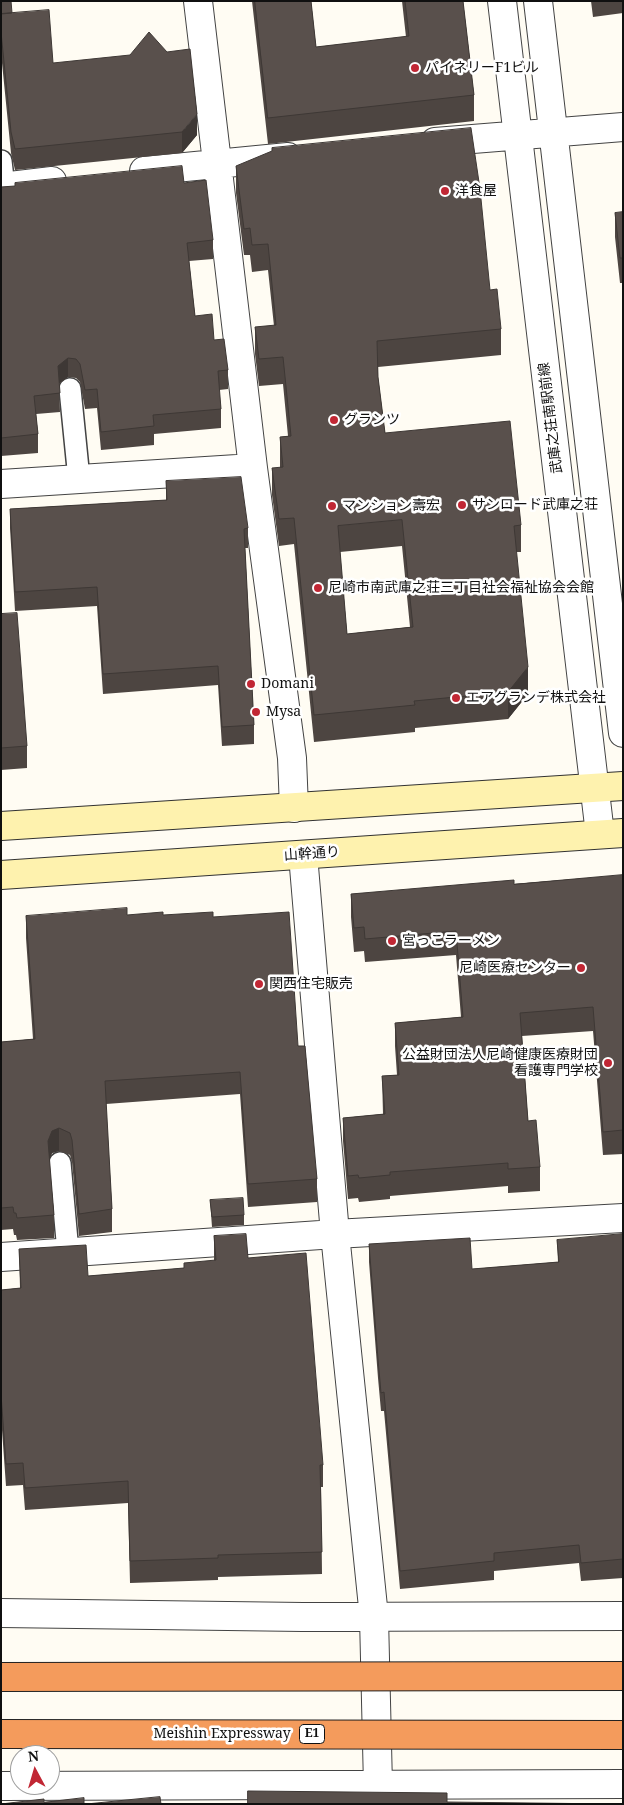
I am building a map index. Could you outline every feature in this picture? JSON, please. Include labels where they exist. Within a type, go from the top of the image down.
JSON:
[{"type":"highway","points":[[1,1677],[623,1676]]},
{"type":"highway","name":"Meishin Expressway","points":[[1,1734],[623,1735]]},
{"type":"street","points":[[198,1],[253,468],[292,758],[294,808]]},
{"type":"street","name":"武庫之荘南駅前線","points":[[502,1],[594,788],[611,834]]},
{"type":"street","points":[[538,1],[623,733]]},
{"type":"street","points":[[406,145],[623,127]]},
{"type":"street","points":[[121,174],[317,154]]},
{"type":"street","points":[[2,178],[72,179]]},
{"type":"street","points":[[1,484],[253,468]]},
{"type":"street","points":[[1,826],[623,786]]},
{"type":"street","name":"山幹通り","points":[[1,875],[611,834]]},
{"type":"street","points":[[303,855],[335,1234],[374,1617],[378,1786]]},
{"type":"street","points":[[1,1257],[335,1234],[623,1218]]},
{"type":"street","points":[[1,1613],[374,1617],[623,1616]]},
{"type":"street","points":[[1,1786],[183,1795],[378,1786],[623,1784]]},
{"type":"lane","points":[[70,389],[79,479]]},
{"type":"lane","points":[[60,1163],[68,1252]]},
{"type":"building","points":[[1,1],[11,1],[12,13],[1,14]]},
{"type":"building","name":"パイネリーF1ビル","points":[[255,1],[311,1],[316,47],[409,36],[405,1],[463,1],[474,95],[268,118]]},
{"type":"building","points":[[49,10],[53,63],[130,55],[149,32],[167,52],[190,49],[197,114],[182,132],[15,149],[11,132],[1,32],[1,14]]},
{"type":"building","points":[[471,128],[480,189],[490,290],[497,289],[501,329],[377,341],[378,377],[385,433],[510,421],[521,525],[514,526],[528,667],[508,692],[414,701],[415,705],[314,715],[294,518],[279,519],[272,468],[283,467],[280,437],[291,436],[283,357],[259,359],[255,327],[276,325],[268,244],[252,245],[250,228],[244,229],[236,166],[272,151],[272,148]],"holes":[[[402,520],[413,627],[347,634],[338,526]]]},
{"type":"building","points":[[182,166],[184,183],[206,180],[213,240],[187,243],[195,316],[212,314],[214,340],[224,339],[228,370],[218,371],[221,409],[153,415],[154,426],[101,432],[97,389],[85,390],[80,364],[76,359],[68,358],[58,366],[60,393],[34,396],[38,434],[1,438],[1,187],[15,186],[15,183]]},
{"type":"building","points":[[623,212],[623,258],[620,258],[615,213]]},
{"type":"building","points":[[241,477],[248,528],[244,529],[254,725],[222,727],[218,666],[103,674],[97,587],[15,592],[10,509],[167,500],[166,481]]},
{"type":"building","points":[[17,613],[27,746],[1,748],[1,614]]},
{"type":"building","points":[[623,875],[623,1130],[603,1132],[593,1007],[520,1013],[528,1121],[536,1120],[540,1167],[508,1169],[508,1163],[390,1172],[390,1175],[359,1178],[358,1175],[348,1176],[343,1118],[385,1114],[382,1076],[399,1075],[395,1023],[463,1017],[456,931],[365,939],[364,927],[354,928],[351,894],[514,880],[514,884]]},
{"type":"building","points":[[127,908],[127,915],[163,912],[163,915],[213,912],[213,917],[289,912],[298,1046],[305,1046],[317,1179],[248,1184],[240,1072],[105,1081],[112,1209],[79,1214],[72,1140],[70,1133],[59,1128],[52,1131],[48,1141],[54,1215],[17,1218],[13,1207],[1,1208],[1,1042],[35,1039],[26,916]]},
{"type":"building","points":[[243,1198],[244,1215],[212,1217],[210,1200]]},
{"type":"building","points":[[246,1234],[248,1258],[306,1253],[323,1465],[320,1465],[322,1552],[218,1555],[218,1558],[130,1561],[128,1481],[25,1488],[23,1463],[6,1464],[1,1394],[1,1290],[21,1288],[19,1249],[86,1245],[88,1276],[184,1268],[184,1263],[216,1260],[214,1236]]},
{"type":"building","points":[[623,1234],[623,1559],[581,1563],[579,1545],[494,1553],[494,1561],[400,1571],[384,1392],[381,1393],[369,1244],[470,1238],[472,1269],[559,1262],[557,1240]]},
{"type":"building","points":[[248,1791],[447,1793],[447,1802],[614,1804],[248,1804]]},
{"type":"building","points":[[160,1797],[161,1804],[87,1804]]},
{"type":"building","points":[[84,1798],[84,1804],[1,1804],[44,1799],[44,1802]]},
{"type":"place","name":"パイネリーF1ビル","points":[[415,68]]},
{"type":"place","name":"洋食屋","points":[[445,191]]},
{"type":"place","name":"グランツ","points":[[334,420]]},
{"type":"place","name":"サンロード武庫之荘","points":[[462,505]]},
{"type":"place","name":"マンション壽宏","points":[[332,506]]},
{"type":"place","name":"尼崎市南武庫之荘三丁目社会福祉協会会館","points":[[318,588]]},
{"type":"place","name":"Domani","points":[[251,684]]},
{"type":"place","name":"エアグランデ株式会社","points":[[456,698]]},
{"type":"place","name":"Mysa","points":[[256,712]]},
{"type":"place","name":"宮っこラーメン","points":[[392,941]]},
{"type":"place","name":"尼崎医療センター","points":[[581,968]]},
{"type":"place","name":"関西住宅販売","points":[[259,984]]},
{"type":"place","name":"公益財団法人尼崎健康医療財団 看護専門学校","points":[[608,1063]]}]
